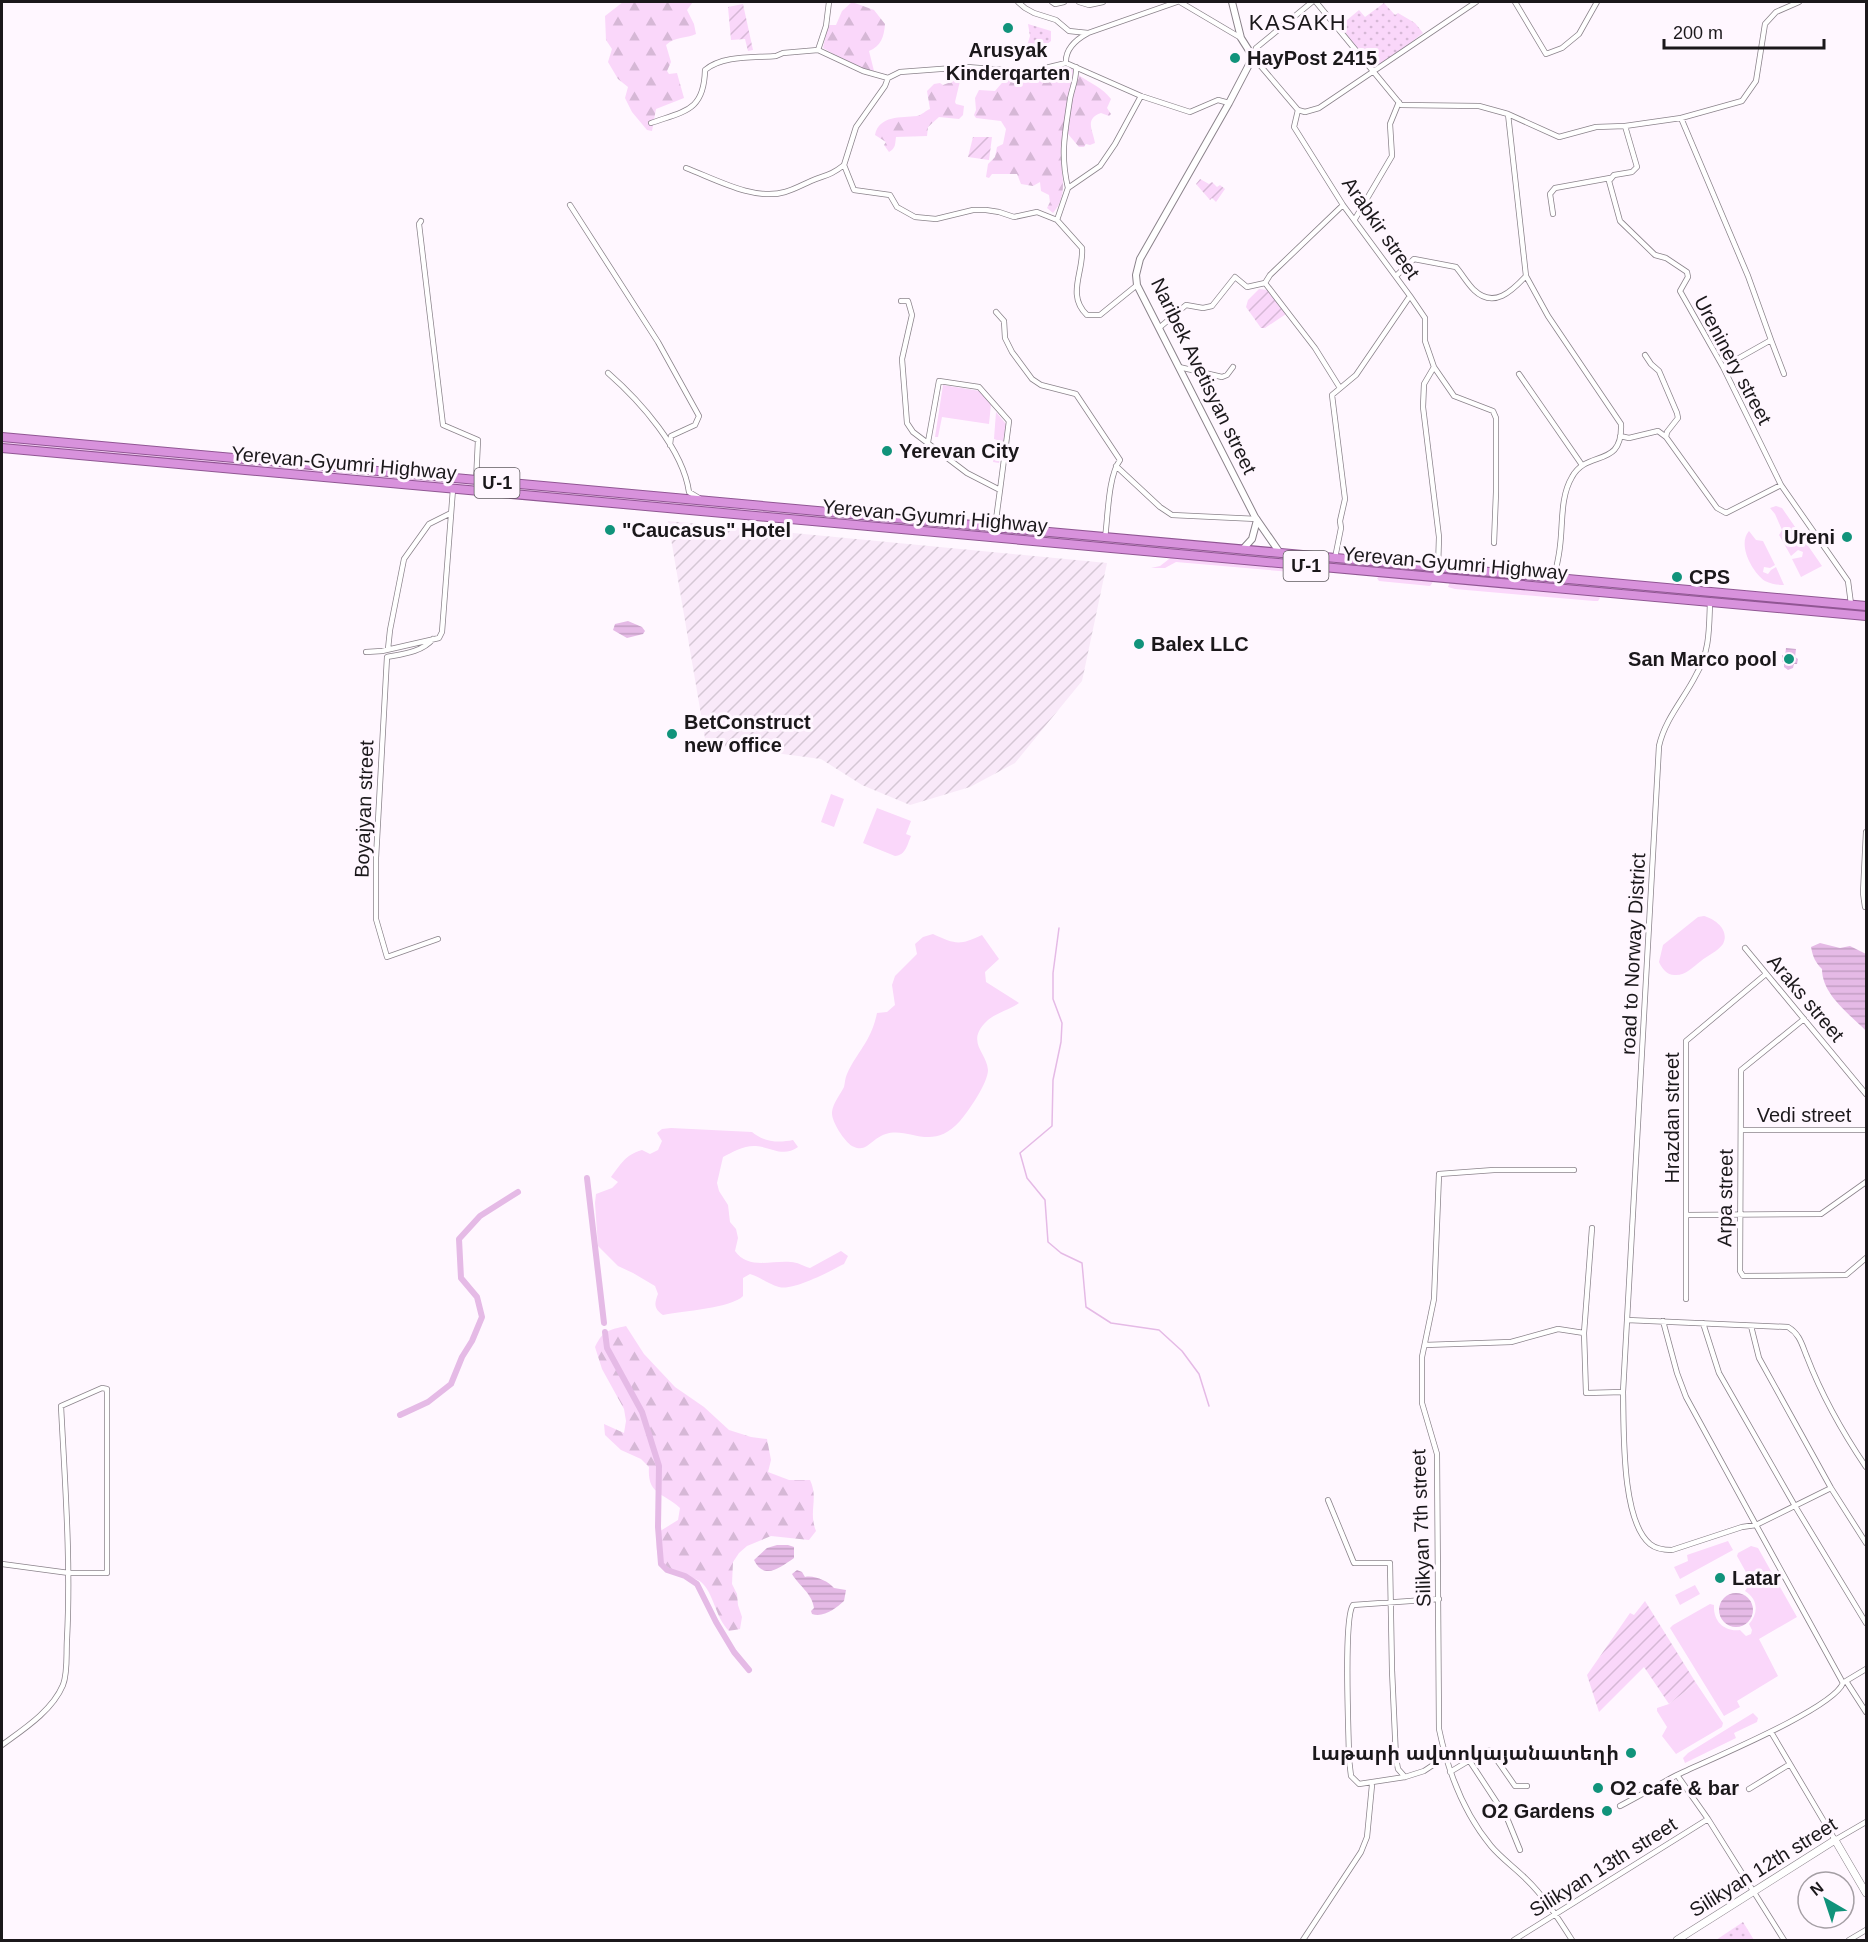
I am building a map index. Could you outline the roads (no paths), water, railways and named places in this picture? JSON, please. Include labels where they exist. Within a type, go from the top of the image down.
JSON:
[{"type":"highway","name":"Yerevan-Gyumri Highway","points":[[2,437],[1866,606]]},
{"type":"highway","name":"Yerevan-Gyumri Highway","points":[[2,448],[1866,616]]},
{"type":"highway","points":[[362,482],[363,471]]},
{"type":"highway","points":[[991,537],[994,527]]},
{"type":"highway","points":[[1620,594],[1621,584]]},
{"type":"highway","points":[[1831,613],[1832,603]]},
{"type":"main road","name":"Silikyan 12th street","points":[[1677,1941],[1835,1840]]},
{"type":"main road","points":[[1835,1840],[1866,1893]]},
{"type":"street","points":[[818,50],[826,26],[829,2]]},
{"type":"street","points":[[1018,2],[1034,13],[1056,20],[1069,31],[1088,33]]},
{"type":"street","points":[[1052,2],[1055,4],[1064,2]]},
{"type":"street","points":[[1079,2],[1089,5],[1103,2]]},
{"type":"street","points":[[1066,63],[1066,55],[1081,36],[1176,2],[1241,38]]},
{"type":"street","points":[[1232,2],[1241,38],[1253,57],[1298,110],[1305,112],[1319,108],[1476,2]]},
{"type":"street","points":[[1253,57],[1256,48],[1314,2],[1401,105],[1479,106],[1508,114],[1559,136],[1596,127],[1625,126],[1681,118],[1742,101],[1756,81],[1765,24],[1776,12],[1800,2]]},
{"type":"street","points":[[1515,2],[1546,54],[1562,48],[1579,33],[1597,2]]},
{"type":"street","points":[[651,123],[692,108],[702,94],[705,70],[712,64],[818,50],[863,71],[888,78],[900,72],[967,67],[1029,72],[1066,63],[1141,96],[1190,112],[1218,100],[1229,103]]},
{"type":"street","name":"Naribek Avetisyan street","points":[[1253,57],[1140,259],[1136,275],[1137,285],[1257,519],[1280,553]]},
{"type":"street","points":[[1057,220],[1068,188],[1062,155],[1076,79],[1076,67]]},
{"type":"street","points":[[686,168],[734,188],[771,194],[784,192],[819,177],[833,174],[844,165],[856,127],[885,86],[888,78]]},
{"type":"street","points":[[1068,188],[1100,166],[1115,144],[1141,96]]},
{"type":"street","points":[[1355,219],[1392,156],[1390,124],[1399,102]]},
{"type":"street","name":"Arabkir street","points":[[1298,110],[1294,127],[1343,205],[1410,296],[1356,375],[1340,387]]},
{"type":"street","points":[[1508,114],[1526,276],[1548,316],[1621,424],[1617,448],[1610,454],[1582,465],[1572,477],[1562,510],[1561,545],[1554,579]]},
{"type":"street","points":[[1681,118],[1748,276],[1784,374]]},
{"type":"street","points":[[1553,214],[1550,194],[1555,188],[1610,178],[1632,172],[1637,167],[1625,126]]},
{"type":"street","points":[[844,165],[854,190],[890,195],[897,207],[915,217],[936,219],[974,210],[999,212],[1014,217],[1037,212],[1057,220],[1082,249],[1076,292],[1081,308],[1087,315],[1100,315],[1137,285]]},
{"type":"street","name":"Ureninery street","points":[[1610,178],[1620,220],[1655,255],[1666,258],[1687,272],[1688,277],[1680,291],[1723,367],[1781,485],[1848,581],[1851,604]]},
{"type":"street","points":[[570,205],[658,342],[699,416],[694,425],[671,436],[670,445]]},
{"type":"street","points":[[1159,328],[1185,305],[1203,308],[1212,306],[1235,277],[1247,288],[1265,283],[1270,275],[1343,205]]},
{"type":"street","points":[[421,220],[419,224],[443,425],[478,440],[477,481]]},
{"type":"street","points":[[1396,276],[1414,259],[1456,267],[1474,290],[1487,297],[1500,297],[1509,293],[1526,276]]},
{"type":"street","points":[[1265,283],[1315,348],[1340,387],[1332,395],[1345,499],[1335,558]]},
{"type":"street","points":[[1410,296],[1425,318],[1425,341],[1434,366],[1454,396],[1492,411],[1496,418],[1494,543]]},
{"type":"street","points":[[901,301],[908,301],[912,315],[902,359],[907,423],[913,432],[967,473],[1000,490]]},
{"type":"street","points":[[996,312],[1004,321],[1005,338],[1021,367],[1041,385],[1076,394],[1120,460],[1116,466],[1105,538]]},
{"type":"street","points":[[1723,367],[1772,340]]},
{"type":"street","points":[[1645,355],[1659,371],[1677,413],[1678,418],[1667,432],[1666,437]]},
{"type":"street","points":[[1434,366],[1424,384],[1423,407],[1439,537],[1438,568]]},
{"type":"street","points":[[1179,367],[1222,377],[1227,375],[1233,367]]},
{"type":"street","points":[[608,373],[630,392],[670,445],[687,479],[689,492],[704,501]]},
{"type":"street","points":[[1519,374],[1582,465]]},
{"type":"street","points":[[928,442],[939,381],[979,387],[1009,422],[994,527]]},
{"type":"street","points":[[1620,436],[1629,438],[1658,431],[1666,437],[1717,508],[1726,513],[1781,485]]},
{"type":"street","points":[[1116,466],[1160,507],[1172,515],[1257,519],[1252,539],[1242,550]]},
{"type":"street","points":[[366,652],[439,638],[442,632],[453,489]]},
{"type":"street","points":[[388,649],[404,559],[429,524],[451,513]]},
{"type":"street","name":"road to Norway District","points":[[1710,602],[1708,645],[1704,659],[1665,727],[1659,746],[1623,1392],[1631,1509],[1639,1529],[1651,1544],[1663,1550],[1672,1550],[1742,1527],[1756,1525],[1831,1488]]},
{"type":"street","name":"Boyajyan street","points":[[433,639],[420,649],[387,657],[376,858],[376,919],[387,957],[438,939]]},
{"type":"street","points":[[1865,907],[1863,893],[1866,832]]},
{"type":"street","name":"Araks street","points":[[1745,948],[1866,1094]]},
{"type":"street","name":"Hrazdan street","points":[[1686,1299],[1686,1041],[1766,974]]},
{"type":"street","name":"Arpa street","points":[[1804,1019],[1741,1070],[1740,1272],[1743,1276],[1846,1275],[1866,1258]]},
{"type":"street","name":"Vedi street","points":[[1741,1130],[1866,1130]]},
{"type":"street","name":"Silikyan 7th street","points":[[1572,1941],[1556,1915],[1530,1882],[1492,1847],[1458,1793],[1445,1757],[1439,1729],[1437,1454],[1422,1403],[1422,1357],[1434,1299],[1439,1174],[1574,1170]]},
{"type":"street","points":[[1687,1215],[1821,1214],[1866,1182]]},
{"type":"street","points":[[1592,1228],[1584,1333],[1586,1393],[1623,1392]]},
{"type":"street","points":[[1627,1320],[1788,1327],[1800,1338],[1816,1381],[1866,1467]]},
{"type":"street","points":[[1664,1321],[1677,1373],[1686,1397],[1845,1682],[1866,1712]]},
{"type":"street","points":[[1703,1323],[1719,1373],[1795,1506],[1866,1623]]},
{"type":"street","points":[[1751,1326],[1759,1358],[1831,1488],[1866,1543]]},
{"type":"street","points":[[1425,1345],[1511,1342],[1558,1329],[1584,1333]]},
{"type":"street","points":[[2,1564],[69,1573],[107,1573],[107,1389],[102,1388],[61,1406],[69,1573],[69,1617],[63,1684],[48,1708],[25,1729],[2,1745]]},
{"type":"street","points":[[1328,1500],[1354,1563],[1390,1563],[1396,1758],[1398,1769],[1405,1777]]},
{"type":"street","points":[[1439,1599],[1353,1605],[1350,1609],[1348,1636],[1349,1759],[1351,1776],[1359,1784],[1405,1777],[1424,1771],[1445,1757]]},
{"type":"street","points":[[1620,1806],[1677,1775],[1771,1732],[1831,1698],[1845,1682],[1866,1669]]},
{"type":"street","points":[[1771,1732],[1835,1840]]},
{"type":"street","points":[[1450,1772],[1490,1750],[1515,1786],[1527,1786]]},
{"type":"street","points":[[1469,1760],[1507,1818],[1520,1850]]},
{"type":"street","points":[[1749,1789],[1790,1764]]},
{"type":"street","points":[[1677,1775],[1784,1941]]},
{"type":"street","points":[[1306,1940],[1361,1852],[1367,1837],[1372,1785]]},
{"type":"street","name":"Silikyan 13th street","points":[[1514,1941],[1708,1820]]},
{"type":"street","name":"Silikyan 12th street","points":[[1835,1840],[1866,1822]]},
{"type":"street","points":[[1850,1941],[1866,1930]]},
{"type":"waterway","points":[[1059,928],[1053,973],[1053,999],[1062,1023],[1061,1042],[1053,1080],[1052,1126],[1020,1153],[1027,1178],[1045,1200],[1048,1242],[1061,1253],[1082,1263],[1086,1307],[1111,1323],[1159,1330],[1182,1351],[1199,1374],[1209,1406]]},
{"type":"waterway","points":[[587,1178],[604,1323]]},
{"type":"waterway","points":[[400,1415],[428,1402],[451,1384],[482,1317],[477,1297],[461,1278],[459,1239],[480,1216],[518,1192]]},
{"type":"waterway","points":[[605,1332],[607,1348],[642,1412],[659,1466],[658,1527],[661,1564],[667,1570],[685,1576],[697,1584],[734,1652],[749,1670]]},
{"type":"place","name":"Arusyak Kinderqarten","points":[[1008,28]]},
{"type":"place","name":"HayPost 2415","points":[[1235,58]]},
{"type":"place","name":"Yerevan City","points":[[887,451]]},
{"type":"place","name":"\"Caucasus\" Hotel","points":[[610,530]]},
{"type":"place","name":"Ureni","points":[[1847,537]]},
{"type":"place","name":"CPS","points":[[1677,577]]},
{"type":"place","name":"Balex LLC","points":[[1139,644]]},
{"type":"place","name":"San Marco pool","points":[[1789,659]]},
{"type":"place","name":"BetConstruct new office","points":[[672,734]]},
{"type":"place","name":"Latar","points":[[1720,1578]]},
{"type":"place","name":"Լաթարի ավտոկայանատեղի","points":[[1631,1753]]},
{"type":"place","name":"O2 cafe & bar","points":[[1598,1788]]},
{"type":"place","name":"O2 Gardens","points":[[1607,1811]]},
{"type":"district","name":"KASAKH","points":[[1298,22]]}]
